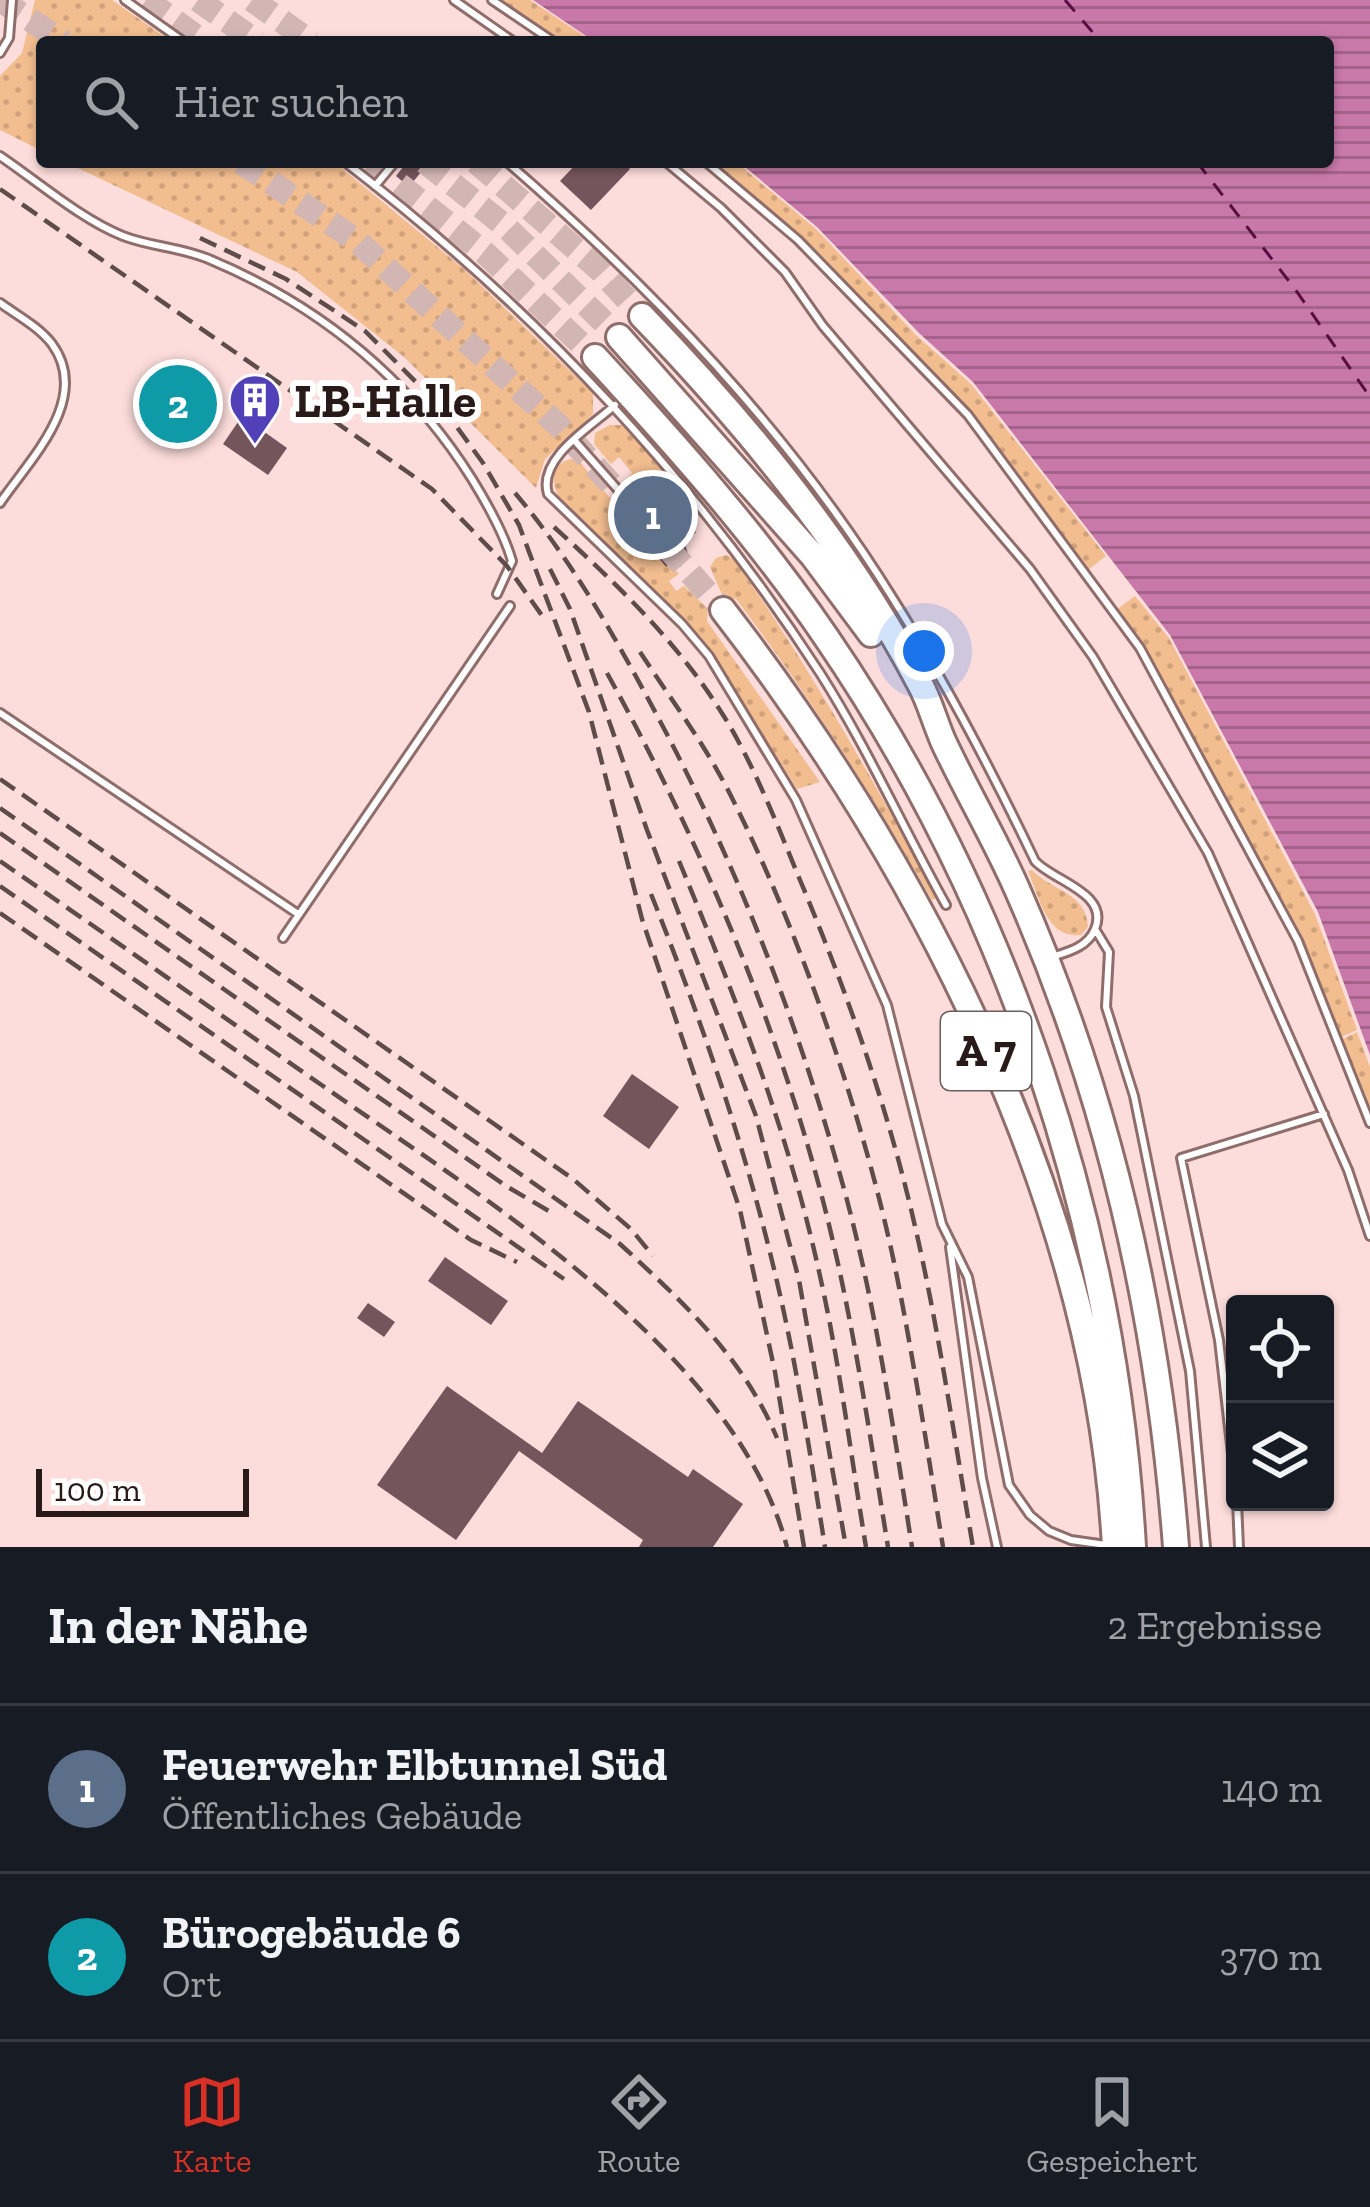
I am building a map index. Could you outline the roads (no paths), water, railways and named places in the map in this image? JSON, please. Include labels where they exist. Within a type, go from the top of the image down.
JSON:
[{"type":"highway","name":"A 7","points":[[642,316],[727,408],[798,497],[922,687],[1009,872],[1090,1084],[1128,1223],[1162,1404],[1176,1547]]},
{"type":"highway","name":"A 7","points":[[619,337],[813,556],[943,740]]},
{"type":"highway","name":"A 7","points":[[596,357],[738,521],[814,620],[907,771],[977,909],[1021,1013],[1081,1209],[1113,1372],[1121,1547]]},
{"type":"highway","name":"A 7","points":[[723,610],[818,742],[892,862],[952,975],[1030,1156],[1059,1234],[1081,1314],[1121,1547]]},
{"type":"highway","name":"A 7","points":[[1061,1137],[1081,1314]]},
{"type":"lane","points":[[0,53],[9,38],[12,0]]},
{"type":"lane","points":[[126,0],[176,36]]},
{"type":"lane","points":[[454,0],[505,36]]},
{"type":"lane","points":[[493,0],[545,36]]},
{"type":"lane","points":[[0,156],[122,235],[181,248],[263,283],[387,370],[417,401],[485,500],[512,562],[497,594]]},
{"type":"lane","points":[[352,168],[508,297],[615,405],[705,512],[822,676],[946,905]]},
{"type":"lane","points":[[375,186],[389,168]]},
{"type":"lane","points":[[513,168],[666,310],[790,454],[890,592],[948,692],[1035,861],[1053,878],[1088,896],[1096,908],[1095,929],[1109,952],[1106,1007],[1134,1096],[1190,1371],[1206,1547]]},
{"type":"lane","points":[[673,168],[785,272],[824,326],[1030,568],[1093,657],[1208,853],[1324,1114],[1370,1236]]},
{"type":"lane","points":[[713,168],[798,240],[968,416],[1140,648],[1298,941],[1370,1123]]},
{"type":"lane","points":[[0,303],[53,346],[66,384],[61,412],[0,503]]},
{"type":"lane","points":[[615,405],[546,472],[548,494],[709,656],[796,800],[886,1005],[950,1244],[982,1478],[997,1547]]},
{"type":"lane","points":[[575,441],[620,492]]},
{"type":"lane","points":[[283,938],[510,606]]},
{"type":"lane","points":[[0,712],[298,914]]},
{"type":"lane","points":[[1044,959],[1077,948],[1095,929]]},
{"type":"lane","points":[[1226,1403],[1219,1340],[1181,1158],[1324,1114]]},
{"type":"lane","points":[[950,1244],[968,1277],[1010,1485],[1030,1515],[1049,1531],[1085,1543],[1121,1547]]},
{"type":"lane","points":[[1238,1511],[1239,1547]]},
{"type":"tunnel","points":[[0,0],[55,36]]},
{"type":"tunnel","points":[[146,0],[196,36]]},
{"type":"tunnel","points":[[198,0],[249,36]]},
{"type":"tunnel","points":[[252,0],[303,36]]},
{"type":"tunnel","points":[[250,168],[357,241],[560,427],[723,610]]},
{"type":"tunnel","points":[[379,168],[485,253],[595,357]]},
{"type":"tunnel","points":[[432,168],[505,226],[619,337]]},
{"type":"tunnel","points":[[483,168],[600,270],[642,316]]},
{"type":"railway","points":[[0,189],[432,489],[507,566],[543,617]]},
{"type":"railway","points":[[200,238],[286,279],[365,331],[446,412],[519,525],[589,712],[642,919],[740,1210],[775,1372],[804,1547]]},
{"type":"railway","points":[[515,493],[576,575],[645,693],[716,835],[765,951],[808,1069],[855,1233],[883,1367],[912,1547]]},
{"type":"railway","points":[[554,527],[648,618],[710,695],[758,780],[815,917],[870,1066],[904,1181],[934,1317],[973,1547]]},
{"type":"railway","points":[[550,569],[570,609],[647,830],[756,1116],[799,1280],[846,1547]]},
{"type":"railway","points":[[640,652],[733,800],[783,909],[828,1029],[866,1150],[895,1267],[943,1547]]},
{"type":"railway","points":[[607,673],[731,928],[803,1129],[842,1284],[888,1547]]},
{"type":"railway","points":[[0,779],[573,1179],[631,1229],[653,1256]]},
{"type":"railway","points":[[0,808],[620,1244],[729,1356],[777,1438]]},
{"type":"railway","points":[[0,833],[506,1186],[554,1214]]},
{"type":"railway","points":[[0,861],[455,1177],[595,1285],[659,1344],[715,1408],[759,1476],[787,1547]]},
{"type":"railway","points":[[679,861],[759,1066],[793,1170],[834,1343],[866,1547]]},
{"type":"railway","points":[[0,886],[564,1279]]},
{"type":"railway","points":[[651,894],[722,1087],[766,1236],[792,1351],[825,1547]]},
{"type":"railway","points":[[0,913],[471,1240],[517,1262]]},
{"type":"place","name":"Bürogebäude 6","points":[[178,404]]},
{"type":"place","name":"LB-Halle","points":[[255,446]]},
{"type":"place","name":"Feuerwehr Elbtunnel Süd","points":[[653,515]]}]
